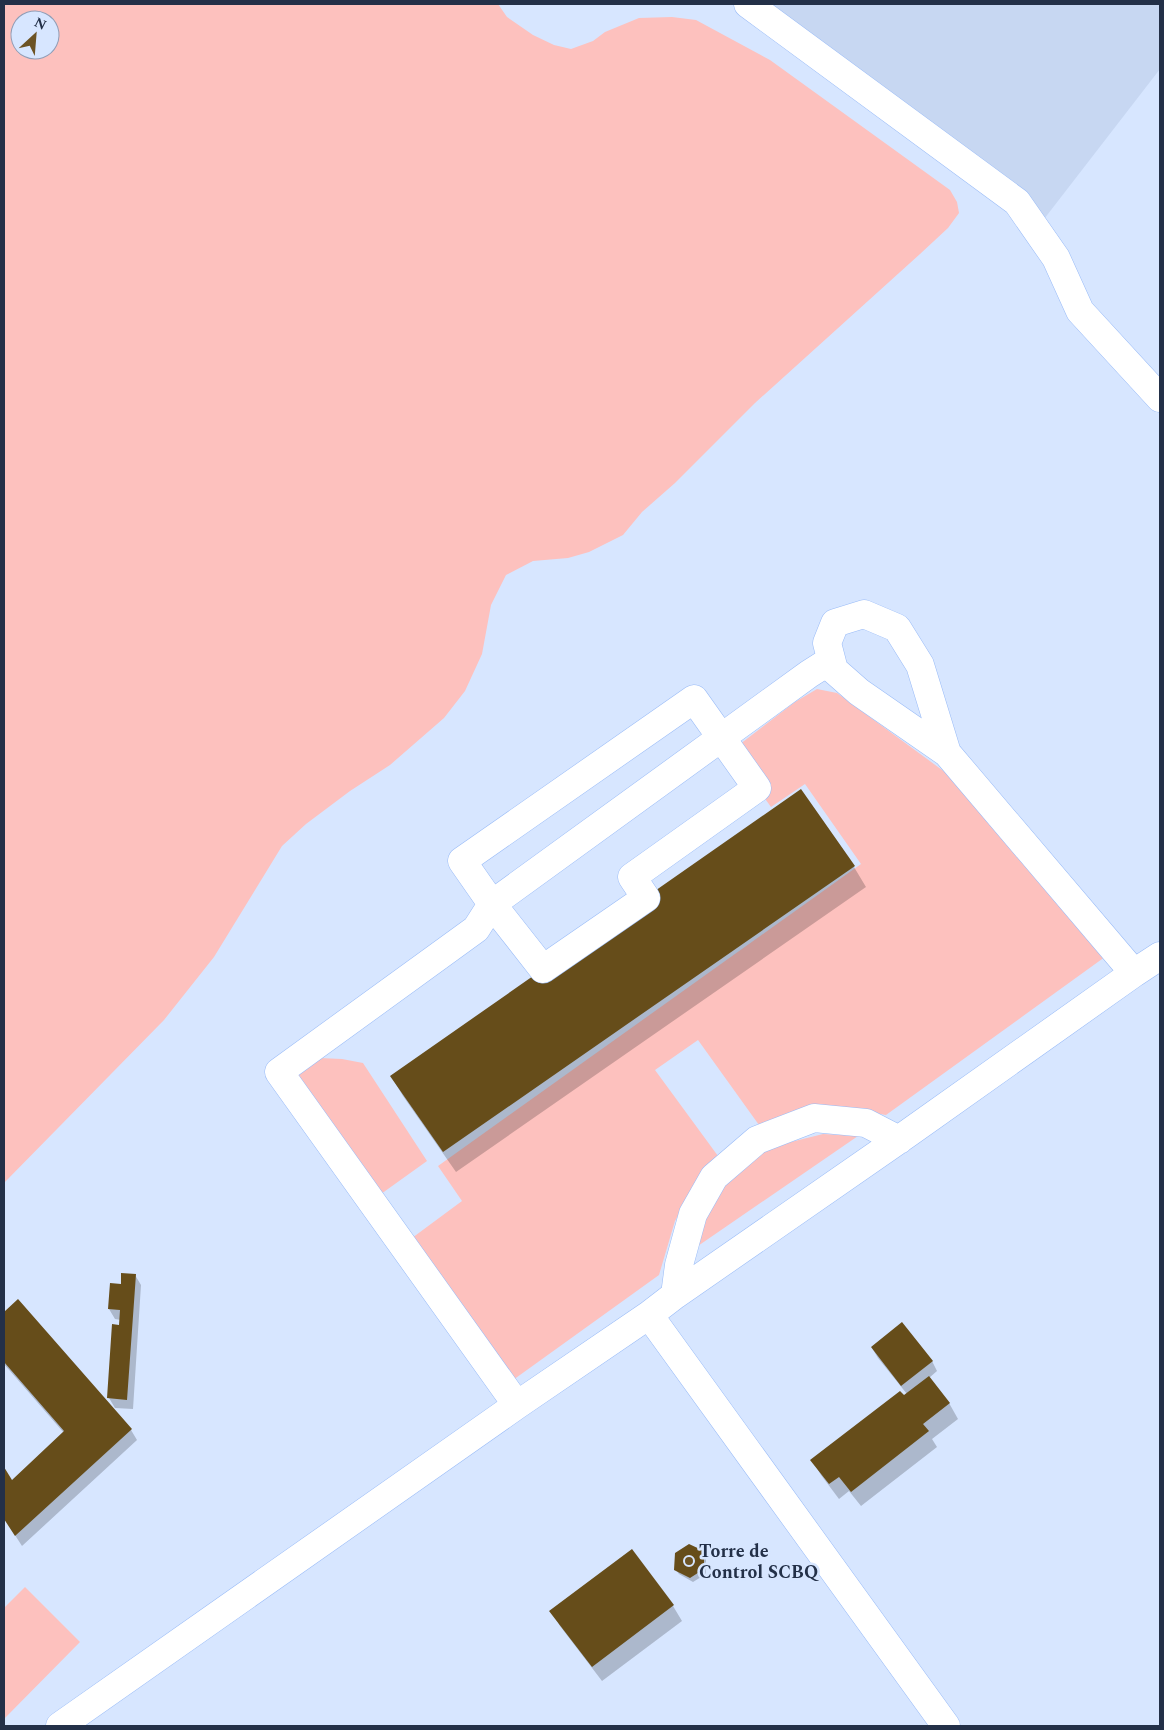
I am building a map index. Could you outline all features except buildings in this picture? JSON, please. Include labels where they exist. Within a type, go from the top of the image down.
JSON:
[{"type":"street","points":[[748,4],[1017,202],[1056,258],[1080,310],[1160,398]]},
{"type":"street","points":[[947,754],[920,665],[897,628],[864,614],[834,623],[827,643],[834,670],[859,692],[947,754],[1134,973]]},
{"type":"street","points":[[516,1405],[279,1072],[476,929],[492,904],[831,660]]},
{"type":"street","points":[[694,699],[757,788],[632,877],[646,898],[543,969],[492,904],[462,861],[694,699]]},
{"type":"street","points":[[60,1726],[1160,956]]},
{"type":"street","points":[[675,1295],[679,1265],[693,1214],[714,1177],[757,1140],[814,1118],[866,1123],[899,1140]]},
{"type":"street","points":[[649,1315],[946,1726]]},
{"type":"shaded area","points":[[4,4],[498,4],[507,17],[533,35],[554,45],[571,49],[593,41],[605,32],[639,18],[672,17],[696,20],[770,60],[950,190],[957,202],[959,213],[948,228],[755,403],[675,483],[642,512],[623,535],[589,552],[568,558],[533,561],[506,575],[491,605],[482,654],[465,691],[444,718],[390,765],[350,791],[306,824],[282,846],[214,957],[164,1020],[4,1183]]},
{"type":"shaded area","points":[[746,4],[1160,4],[1160,69],[1041,223]]},
{"type":"shaded area","points":[[817,689],[837,693],[953,778],[1109,954],[886,1115],[841,1107],[759,1125],[698,1040],[655,1070],[718,1156],[694,1186],[675,1221],[659,1275],[513,1380],[412,1238],[462,1201],[438,1166],[861,864],[805,784],[771,807],[731,751],[795,702]]},
{"type":"shaded area","points":[[319,1058],[342,1059],[363,1063],[427,1161],[381,1194],[294,1070]]},
{"type":"shaded area","points":[[823,1134],[858,1136],[695,1248],[699,1221],[716,1195],[752,1157],[779,1145]]},
{"type":"shaded area","points":[[25,1587],[80,1642],[4,1719],[4,1608]]},
{"type":"place","name":"Torre de Control SCBQ","points":[[689,1561]]}]
